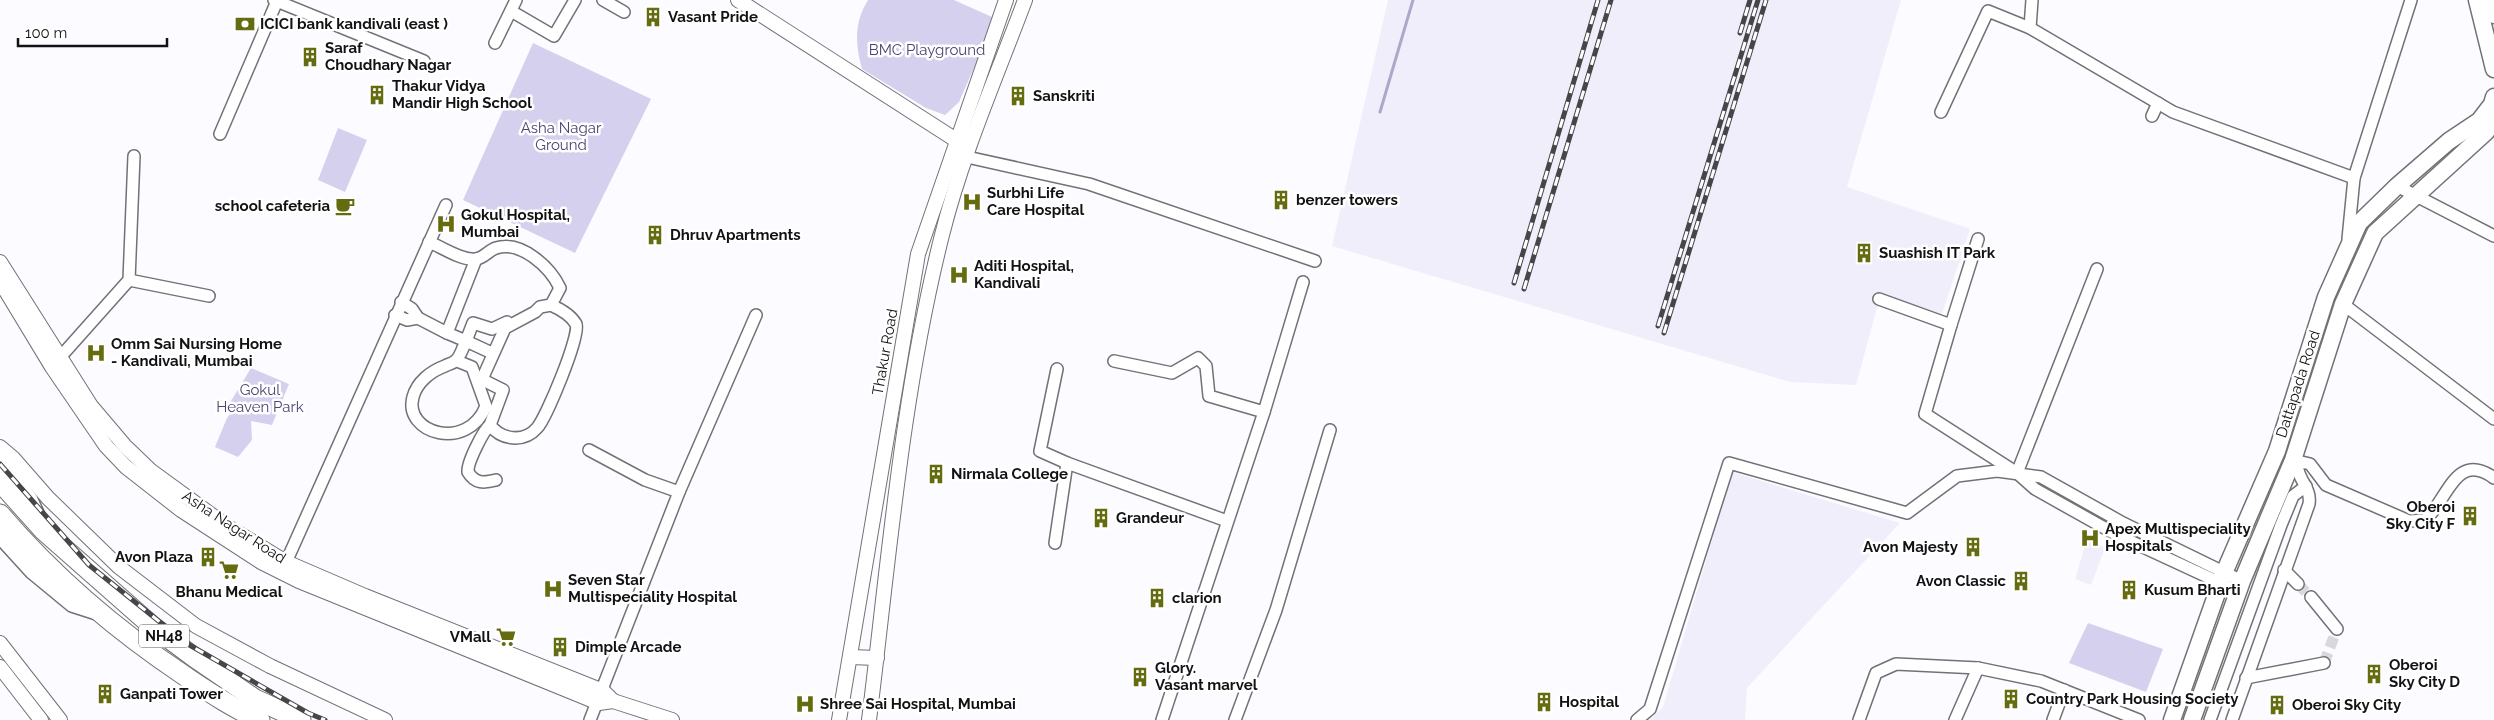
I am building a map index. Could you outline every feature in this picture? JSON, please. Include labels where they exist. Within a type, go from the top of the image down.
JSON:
[{"type":"highway","name":"NH48","points":[[0,482],[43,530],[152,626],[256,699],[301,720]]},
{"type":"highway","name":"NH48","points":[[0,514],[55,573],[100,613],[150,653],[199,685],[260,720]]},
{"type":"main road","points":[[2477,0],[2494,69]]},
{"type":"main road","points":[[2490,0],[2494,15]]},
{"type":"main road","name":"Dattapada Road","points":[[2172,720],[2222,578],[2276,451],[2326,297],[2359,223],[2397,186],[2449,141],[2479,121],[2493,101]]},
{"type":"main road","points":[[2192,720],[2240,586],[2296,461],[2343,304],[2375,233],[2486,132],[2494,122]]},
{"type":"main road","points":[[0,461],[29,500],[43,530]]},
{"type":"main road","points":[[0,535],[33,571],[73,604],[100,613]]},
{"type":"main road","points":[[2184,687],[2202,694]]},
{"type":"street","points":[[495,42],[516,0]]},
{"type":"street","points":[[511,11],[554,36],[575,0]]},
{"type":"street","points":[[603,0],[624,12]]},
{"type":"street","points":[[738,0],[969,150],[1089,184],[1315,261]]},
{"type":"street","name":"Thakur Road","points":[[839,720],[918,254],[951,154],[1006,0]]},
{"type":"street","points":[[2030,28],[2032,0]]},
{"type":"street","points":[[2346,252],[2354,178],[2411,0]]},
{"type":"street","points":[[220,134],[276,1],[424,61]]},
{"type":"street","name":"Thakur Road","points":[[869,720],[908,405],[930,284],[943,233],[969,150],[1023,1]]},
{"type":"street","points":[[1941,112],[1988,11],[2030,28],[2173,112],[2354,178]]},
{"type":"street","points":[[2152,116],[2158,103]]},
{"type":"street","points":[[951,154],[969,150]]},
{"type":"street","points":[[56,363],[128,280],[134,156]]},
{"type":"street","points":[[2397,186],[2494,236]]},
{"type":"street","points":[[284,567],[395,315],[446,205]]},
{"type":"street","points":[[1978,239],[1950,325],[1925,414],[2017,473],[2035,489],[2117,535],[2240,586]]},
{"type":"street","points":[[429,242],[465,257],[476,259]]},
{"type":"street","points":[[447,333],[476,259],[495,248],[509,246],[523,250],[556,278],[560,288],[552,305]]},
{"type":"street","name":"Asha Nagar Road","points":[[0,262],[56,363]]},
{"type":"street","points":[[2017,473],[2097,269]]},
{"type":"street","points":[[128,280],[209,296]]},
{"type":"street","name":"Asha Nagar Road","points":[[0,281],[56,363],[138,460],[228,528],[284,567],[444,629],[601,697],[672,720]]},
{"type":"street","points":[[1162,720],[1264,412],[1303,282]]},
{"type":"street","points":[[1879,299],[1950,325]]},
{"type":"street","points":[[401,302],[412,309],[418,318],[492,354]]},
{"type":"street","points":[[2343,304],[2494,419]]},
{"type":"street","points":[[457,361],[472,367],[486,406],[481,418],[459,433],[438,432],[419,424],[415,418],[412,405],[413,396],[424,379],[443,366],[457,361],[474,324],[496,328],[534,307],[552,305],[576,324],[577,333],[570,356],[537,428],[519,438],[505,437],[495,432],[490,425]]},
{"type":"street","points":[[496,480],[485,483],[477,481],[468,472],[467,467],[476,452],[483,431],[490,425],[503,390],[483,379],[492,354],[505,328],[536,312],[540,307]]},
{"type":"street","points":[[395,315],[407,320],[418,318]]},
{"type":"street","points":[[590,720],[601,697],[679,492],[756,315]]},
{"type":"street","points":[[1114,360],[1172,373],[1198,358],[1206,366],[1209,396],[1264,412]]},
{"type":"street","points":[[1057,368],[1040,451],[1067,464],[1228,521]]},
{"type":"street","points":[[892,406],[908,405]]},
{"type":"street","points":[[1234,720],[1276,610],[1330,430]]},
{"type":"street","points":[[0,448],[119,567],[196,626],[270,666],[385,720]]},
{"type":"street","points":[[589,450],[645,480],[679,492]]},
{"type":"street","points":[[2232,720],[2309,504],[2310,494],[2297,471],[2296,461],[2310,464],[2326,485],[2410,521],[2425,520],[2449,485],[2465,471],[2474,469],[2487,473],[2494,478]]},
{"type":"street","points":[[1637,720],[1650,709],[1729,463],[1907,514],[1958,476],[1996,471],[2041,477],[2222,578]]},
{"type":"street","points":[[1055,542],[1067,464]]},
{"type":"street","points":[[2046,495],[2052,483]]},
{"type":"street","points":[[2210,720],[2281,525],[2293,496],[2306,486]]},
{"type":"street","points":[[2117,535],[2123,523]]},
{"type":"street","points":[[2284,570],[2298,584]]},
{"type":"street","points":[[2311,598],[2337,629]]},
{"type":"street","points":[[0,643],[58,719]]},
{"type":"street","points":[[850,656],[877,658]]},
{"type":"street","points":[[2246,678],[2324,663]]},
{"type":"street","points":[[1859,720],[1876,673],[1896,664],[1978,668],[2041,681],[2139,720]]},
{"type":"street","points":[[0,666],[41,720]]},
{"type":"street","points":[[1955,720],[1978,668]]},
{"type":"street","points":[[14,684],[24,674]]},
{"type":"street","points":[[2053,720],[2064,690]]},
{"type":"shaded area","points":[[1388,0],[1901,0],[1847,187],[1970,229],[1942,314],[1881,293],[1856,385],[1790,382],[1332,246]]},
{"type":"shaded area","points":[[1732,472],[1900,523],[1747,688],[1745,720],[1650,720],[1663,707]]},
{"type":"shaded area","points":[[2087,539],[2105,548],[2091,585],[2075,579]]},
{"type":"green space","name":"BMC Playground","points":[[868,0],[954,0],[992,17],[984,45],[959,102],[945,115],[926,108],[862,69],[857,33],[863,8]]},
{"type":"green space","name":"Asha Nagar Ground","points":[[533,43],[651,99],[575,253],[463,200]]},
{"type":"green space","points":[[338,128],[367,140],[345,192],[318,180]]},
{"type":"green space","name":"Gokul Heaven Park","points":[[251,368],[289,384],[272,425],[251,421],[252,440],[238,457],[215,447],[227,418],[234,409],[228,406]]},
{"type":"green space","points":[[2088,623],[2163,649],[2146,692],[2069,663]]},
{"type":"waterway","points":[[1380,112],[1413,0]]},
{"type":"tunnel","points":[[2298,584],[2311,597]]},
{"type":"tunnel","points":[[2324,663],[2337,629]]},
{"type":"railway","points":[[1514,283],[1598,0]]},
{"type":"railway","points":[[1524,289],[1611,0]]},
{"type":"railway","points":[[1740,33],[1750,0]]},
{"type":"railway","points":[[1658,326],[1758,0]]},
{"type":"railway","points":[[1664,333],[1766,0]]},
{"type":"railway","points":[[0,464],[89,565],[186,643],[308,713],[325,720]]},
{"type":"place","name":"Vasant Pride","points":[[653,17]]},
{"type":"place","name":"ICICI bank kandivali (east )","points":[[245,24]]},
{"type":"place","name":"Saraf Choudhary Nagar","points":[[310,57]]},
{"type":"place","name":"Thakur Vidya Mandir High School","points":[[377,95]]},
{"type":"place","name":"Sanskriti","points":[[1018,96]]},
{"type":"place","name":"benzer towers","points":[[1281,200]]},
{"type":"place","name":"Surbhi Life Care Hospital","points":[[972,202]]},
{"type":"place","name":"school cafeteria","points":[[345,206]]},
{"type":"place","name":"Gokul Hospital, Mumbai","points":[[446,224]]},
{"type":"place","name":"Dhruv Apartments","points":[[655,235]]},
{"type":"place","name":"Suashish IT Park","points":[[1864,253]]},
{"type":"place","name":"Aditi Hospital, Kandivali","points":[[959,275]]},
{"type":"place","name":"Omm Sai Nursing Home - Kandivali, Mumbai","points":[[96,353]]},
{"type":"place","name":"Nirmala College","points":[[936,474]]},
{"type":"place","name":"Oberoi Sky City F","points":[[2470,516]]},
{"type":"place","name":"Grandeur","points":[[1101,518]]},
{"type":"place","name":"Apex Multispeciality Hospitals","points":[[2090,538]]},
{"type":"place","name":"Avon Majesty","points":[[1973,547]]},
{"type":"place","name":"Avon Plaza","points":[[208,557]]},
{"type":"place","name":"Bhanu Medical","points":[[229,570]]},
{"type":"place","name":"Avon Classic","points":[[2021,581]]},
{"type":"place","name":"Seven Star Multispeciality Hospital","points":[[553,589]]},
{"type":"place","name":"Kusum Bharti","points":[[2129,590]]},
{"type":"place","name":"clarion","points":[[1157,598]]},
{"type":"place","name":"VMall","points":[[506,637]]},
{"type":"place","name":"Dimple Arcade","points":[[560,647]]},
{"type":"place","name":"Oberoi Sky City D","points":[[2374,674]]},
{"type":"place","name":"Glory. Vasant marvel","points":[[1140,677]]},
{"type":"place","name":"Ganpati Tower","points":[[105,694]]},
{"type":"place","name":"Country Park Housing Society","points":[[2011,699]]},
{"type":"place","name":"Hospital","points":[[1544,702]]},
{"type":"place","name":"Shree Sai Hospital, Mumbai","points":[[805,704]]},
{"type":"place","name":"Oberoi Sky City","points":[[2277,705]]}]
